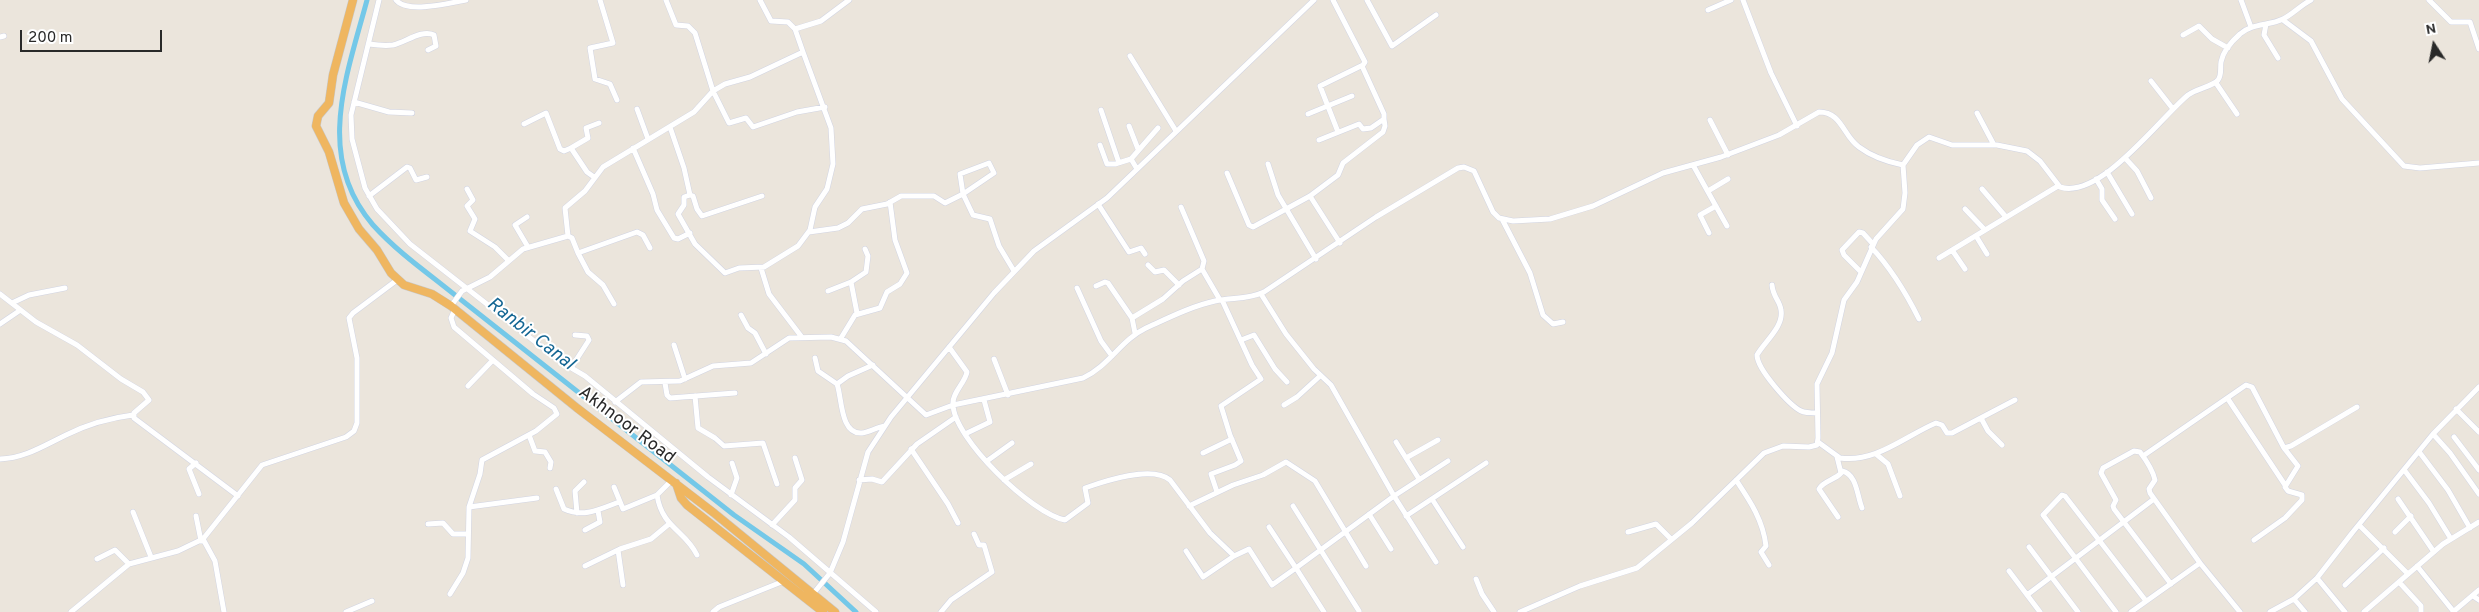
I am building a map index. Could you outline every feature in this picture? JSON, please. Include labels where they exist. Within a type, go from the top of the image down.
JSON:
[{"type":"highway","points":[[353,0],[333,75],[330,103],[318,116],[316,126],[329,152],[344,203],[359,229],[378,250],[397,280]]},
{"type":"highway","name":"Akhnoor Road","points":[[397,280],[410,288],[436,296],[454,305],[577,408],[674,481],[835,612]]},
{"type":"highway","name":"Akhnoor Road","points":[[674,481],[681,498],[687,504],[823,612]]},
{"type":"street","points":[[379,0],[351,116],[352,139],[358,166],[369,196],[390,225],[410,244],[571,368],[585,376],[731,495],[789,537],[876,612]]},
{"type":"street","points":[[396,0],[402,5],[410,7],[437,6],[466,0]]},
{"type":"street","points":[[600,0],[612,42],[590,48],[589,54],[595,80],[608,83],[617,100]]},
{"type":"street","points":[[666,0],[676,25],[688,26],[695,33],[713,90],[729,123],[746,118],[753,127],[797,112],[825,107]]},
{"type":"street","points":[[690,195],[684,197],[684,205],[678,212],[702,251],[724,272],[739,268],[761,268],[789,253],[809,232],[815,207],[827,189],[833,164],[832,128],[825,107],[795,29],[788,22],[771,20],[760,0]]},
{"type":"street","points":[[795,29],[821,21],[849,0]]},
{"type":"street","points":[[813,594],[830,573],[843,542],[858,480],[868,452],[885,426],[949,347],[1014,271],[1034,251],[1098,204],[1314,0]]},
{"type":"street","points":[[1227,173],[1250,227],[1310,196],[1338,175],[1343,163],[1383,132],[1386,126],[1384,114],[1362,66],[1364,60],[1333,0]]},
{"type":"street","points":[[1366,0],[1392,46],[1436,15]]},
{"type":"street","points":[[1708,10],[1731,0]]},
{"type":"street","points":[[1743,0],[1771,73],[1797,126]]},
{"type":"street","points":[[2241,0],[2251,27]]},
{"type":"street","points":[[1520,612],[1580,586],[1637,568],[1692,523],[1764,452],[1782,446],[1813,447],[1818,442],[1817,384],[1832,353],[1842,306],[1861,272],[1872,246],[1903,209],[1906,193],[1903,165],[1917,145],[1929,137],[1952,146],[1994,145],[2032,154],[2040,161],[2058,186],[2075,189],[2096,179],[2126,159],[2142,139],[2194,91],[2216,83],[2220,77],[2222,60],[2228,48],[2240,33],[2251,27],[2283,20],[2311,0]]},
{"type":"street","points":[[2429,0],[2451,22],[2470,22],[2479,49]]},
{"type":"street","points":[[2283,20],[2311,41],[2342,99],[2404,166],[2420,168],[2479,163]]},
{"type":"street","points":[[2266,24],[2264,35],[2278,58]]},
{"type":"street","points":[[2183,34],[2199,26],[2212,39],[2228,48]]},
{"type":"street","points":[[368,44],[393,44],[431,33],[434,35],[436,46],[428,50]]},
{"type":"street","points":[[614,304],[603,285],[588,272],[572,238],[568,236],[565,208],[585,191],[603,167],[694,112],[713,90],[725,84],[750,77],[803,52]]},
{"type":"street","points":[[1130,56],[1176,130]]},
{"type":"street","points":[[1338,132],[1320,86],[1362,66]]},
{"type":"street","points":[[2151,81],[2173,109]]},
{"type":"street","points":[[2216,83],[2237,114]]},
{"type":"street","points":[[1308,114],[1352,96]]},
{"type":"street","points":[[354,102],[389,112],[412,113]]},
{"type":"street","points":[[637,109],[648,139]]},
{"type":"street","points":[[1101,110],[1119,163]]},
{"type":"street","points":[[524,124],[546,113],[560,149],[564,151],[588,138],[586,128],[599,123]]},
{"type":"street","points":[[1977,113],[1994,145]]},
{"type":"street","points":[[1502,219],[1538,220],[1563,216],[1593,206],[1662,173],[1728,155],[1797,126],[1812,114],[1830,114],[1840,121],[1857,146],[1890,162],[1903,165]]},
{"type":"street","points":[[1319,140],[1359,124],[1363,129],[1371,128],[1384,119]]},
{"type":"street","points":[[1710,120],[1728,155]]},
{"type":"street","points":[[1129,126],[1138,149]]},
{"type":"street","points":[[670,127],[684,168],[690,195],[693,196],[701,216],[762,196]]},
{"type":"street","points":[[1100,146],[1107,164],[1119,163],[1131,159],[1158,128]]},
{"type":"street","points":[[571,148],[588,172],[594,177]]},
{"type":"street","points":[[633,148],[654,194],[657,210],[673,237],[678,239],[690,233]]},
{"type":"street","points":[[1131,159],[1137,168]]},
{"type":"street","points":[[2126,159],[2137,171],[2151,198]]},
{"type":"street","points":[[809,232],[838,228],[848,223],[862,209],[890,202],[901,196],[934,196],[945,203],[963,194],[993,173],[990,164],[960,174],[963,194],[973,215],[990,219],[999,246],[1014,271]]},
{"type":"street","points":[[1268,164],[1278,195],[1316,259]]},
{"type":"street","points":[[1693,165],[1727,226]]},
{"type":"street","points":[[369,196],[407,167],[410,168],[416,180],[427,177]]},
{"type":"street","points":[[615,402],[639,383],[665,383],[685,379],[708,367],[751,363],[782,341],[800,336],[841,338],[926,415],[953,405],[1083,378],[1102,367],[1135,334],[1208,303],[1221,300],[1244,299],[1261,294],[1419,190],[1458,168],[1474,171],[1493,212],[1502,219],[1530,273],[1543,316],[1553,324],[1563,322]]},
{"type":"street","points":[[2106,172],[2132,214]]},
{"type":"street","points":[[1708,191],[1728,178]]},
{"type":"street","points":[[2096,179],[2102,189],[2103,202],[2115,219]]},
{"type":"street","points":[[1939,258],[2058,186]]},
{"type":"street","points":[[467,189],[473,200],[467,206],[475,218],[470,227],[471,232],[495,247],[509,261]]},
{"type":"street","points":[[1982,189],[2006,217]]},
{"type":"street","points":[[1310,196],[1340,243]]},
{"type":"street","points":[[841,338],[858,313],[880,308],[887,292],[900,284],[907,273],[895,240],[890,202]]},
{"type":"street","points":[[1098,204],[1129,252],[1141,248],[1145,254]]},
{"type":"street","points":[[1709,232],[1700,216],[1716,206]]},
{"type":"street","points":[[1132,318],[1163,299],[1202,269],[1204,261],[1181,207]]},
{"type":"street","points":[[1965,209],[1985,230]]},
{"type":"street","points":[[527,216],[515,225],[528,247]]},
{"type":"street","points":[[578,253],[637,232],[643,235],[650,248]]},
{"type":"street","points":[[1861,272],[1844,255],[1842,250],[1858,232],[1863,233],[1885,262],[1919,319]]},
{"type":"street","points":[[450,594],[463,573],[468,558],[463,535],[468,507],[486,457],[530,440],[555,417],[556,411],[454,327],[451,318],[454,305],[462,291],[490,277],[528,247],[568,236]]},
{"type":"street","points":[[1976,236],[1987,254]]},
{"type":"street","points":[[828,291],[851,282],[866,272],[868,256],[865,249]]},
{"type":"street","points":[[1952,250],[1965,269]]},
{"type":"street","points":[[1148,265],[1155,272],[1164,270],[1179,285]]},
{"type":"street","points":[[761,268],[770,294],[793,323],[800,336]]},
{"type":"street","points":[[1202,269],[1221,300],[1262,379],[1221,406],[1241,461],[1211,474],[1217,492]]},
{"type":"street","points":[[71,612],[129,564],[178,551],[202,540],[257,470],[265,464],[346,437],[354,431],[357,423],[357,358],[349,318],[397,280]]},
{"type":"street","points":[[851,282],[858,313]]},
{"type":"street","points":[[1096,286],[1107,282],[1132,318],[1135,334]]},
{"type":"street","points":[[1772,285],[1773,294],[1781,307],[1781,319],[1757,355],[1758,364],[1763,373],[1798,410],[1817,414]]},
{"type":"street","points":[[12,303],[29,295],[65,288]]},
{"type":"street","points":[[1077,288],[1101,341],[1112,356]]},
{"type":"street","points":[[0,294],[19,311],[77,345],[126,382],[146,394],[149,400],[133,414],[104,419],[23,456],[0,459]]},
{"type":"street","points":[[1261,294],[1280,326],[1320,376],[1332,385],[1394,496],[1436,562]]},
{"type":"street","points":[[0,324],[19,311]]},
{"type":"street","points":[[741,315],[748,328],[755,333],[766,354]]},
{"type":"street","points":[[571,368],[589,340],[587,336],[575,335]]},
{"type":"street","points":[[1241,340],[1252,335],[1255,336],[1275,369],[1287,382]]},
{"type":"street","points":[[674,345],[685,379]]},
{"type":"street","points":[[949,347],[967,372],[953,399],[956,417],[965,434],[1004,480],[1033,504],[1064,520],[1088,502],[1085,488],[1112,479],[1143,474],[1157,474],[1166,477],[1210,533],[1234,556]]},
{"type":"street","points":[[815,358],[818,371],[837,384],[843,414],[854,431],[864,433],[885,426]]},
{"type":"street","points":[[994,359],[1008,395]]},
{"type":"street","points":[[468,386],[493,360]]},
{"type":"street","points":[[837,384],[848,376],[873,365]]},
{"type":"street","points":[[1284,405],[1298,397],[1320,376]]},
{"type":"street","points":[[665,383],[668,398],[735,393]]},
{"type":"street","points":[[2143,456],[2246,385],[2252,387],[2284,448],[2298,466],[2285,485]]},
{"type":"street","points":[[2270,612],[2294,599],[2317,578],[2420,453],[2433,434],[2478,389]]},
{"type":"street","points":[[695,396],[698,428],[724,446],[763,443],[777,484]]},
{"type":"street","points":[[2228,399],[2288,491],[2302,496],[2302,500],[2285,518],[2254,540]]},
{"type":"street","points":[[965,434],[990,422],[984,400]]},
{"type":"street","points":[[1818,442],[1837,456],[1847,459],[1876,454],[1936,424],[1941,424],[1949,433],[2015,400]]},
{"type":"street","points":[[2284,448],[2291,446],[2357,407]]},
{"type":"street","points":[[2456,409],[2479,432]]},
{"type":"street","points":[[133,414],[134,418],[238,496]]},
{"type":"street","points":[[858,480],[872,478],[882,482],[911,449],[956,417]]},
{"type":"street","points":[[1981,418],[1988,431],[2002,445]]},
{"type":"street","points":[[2433,434],[2477,486],[2479,494]]},
{"type":"street","points":[[2454,437],[2479,470]]},
{"type":"street","points":[[1202,453],[1232,439]]},
{"type":"street","points":[[530,440],[535,452],[544,451],[551,462],[550,468]]},
{"type":"street","points":[[1406,458],[1438,440]]},
{"type":"street","points":[[1396,442],[1419,479]]},
{"type":"street","points":[[987,461],[1012,443]]},
{"type":"street","points":[[911,449],[948,504],[958,523]]},
{"type":"street","points":[[2171,584],[2113,507],[2116,500],[2101,471],[2134,451],[2140,452],[2155,479],[2149,489],[2154,498],[2200,563],[2240,612]]},
{"type":"street","points":[[2420,453],[2448,490],[2470,528]]},
{"type":"street","points":[[1876,454],[1888,464],[1900,496]]},
{"type":"street","points":[[1837,456],[1842,471]]},
{"type":"street","points":[[772,525],[794,500],[795,488],[802,480],[794,458]]},
{"type":"street","points":[[1186,551],[1202,577],[1213,572],[1221,563],[1249,549],[1271,585],[1394,496],[1448,461]]},
{"type":"street","points":[[1189,506],[1217,492],[1263,475],[1286,462],[1315,481],[1366,566]]},
{"type":"street","points":[[196,463],[189,470],[199,494]]},
{"type":"street","points":[[731,495],[737,478],[732,463]]},
{"type":"street","points":[[1406,516],[1486,463]]},
{"type":"street","points":[[1004,480],[1031,464]]},
{"type":"street","points":[[2405,470],[2429,503],[2451,539]]},
{"type":"street","points":[[1842,471],[1848,473],[1852,479],[1862,508]]},
{"type":"street","points":[[1838,517],[1819,489],[1821,485],[1840,475],[1842,471]]},
{"type":"street","points":[[1736,480],[1753,507],[1764,531],[1766,546],[1761,552],[1769,565]]},
{"type":"street","points":[[614,487],[622,509],[657,495],[674,481]]},
{"type":"street","points":[[576,512],[575,491],[584,482]]},
{"type":"street","points":[[556,489],[564,509],[576,512],[588,514],[619,502]]},
{"type":"street","points":[[657,495],[659,507],[669,524],[687,540],[697,555]]},
{"type":"street","points":[[2116,612],[2043,515],[2060,496],[2066,496],[2146,601]]},
{"type":"street","points":[[468,507],[537,498]]},
{"type":"street","points":[[2027,594],[2154,498]]},
{"type":"street","points":[[1432,499],[1464,547]]},
{"type":"street","points":[[2398,499],[2434,552]]},
{"type":"street","points":[[1293,506],[1359,611]]},
{"type":"street","points":[[586,530],[600,522],[598,511]]},
{"type":"street","points":[[133,512],[151,557]]},
{"type":"street","points":[[1369,514],[1391,549]]},
{"type":"street","points":[[196,516],[202,540],[215,561],[224,612]]},
{"type":"street","points":[[2395,532],[2411,516]]},
{"type":"street","points":[[2364,612],[2434,552],[2479,522]]},
{"type":"street","points":[[428,524],[442,523],[451,534],[463,535]]},
{"type":"street","points":[[586,566],[618,550],[651,539],[669,524]]},
{"type":"street","points":[[1628,532],[1656,524],[1671,539]]},
{"type":"street","points":[[2359,525],[2408,574]]},
{"type":"street","points":[[1270,526],[1324,612]]},
{"type":"street","points":[[941,612],[951,600],[992,572],[984,545],[979,545],[974,534]]},
{"type":"street","points":[[2030,547],[2078,612]]},
{"type":"street","points":[[2345,585],[2384,548]]},
{"type":"street","points":[[97,559],[115,550],[129,564]]},
{"type":"street","points":[[618,550],[623,585]]},
{"type":"street","points":[[2131,612],[2200,563]]},
{"type":"street","points":[[2417,566],[2453,612],[2479,590]]},
{"type":"street","points":[[2009,571],[2040,612]]},
{"type":"street","points":[[2317,578],[2345,612]]},
{"type":"street","points":[[1476,579],[1494,612]]},
{"type":"street","points":[[713,612],[719,607],[784,581]]},
{"type":"street","points":[[2399,582],[2422,606],[2420,612]]},
{"type":"street","points":[[2473,596],[2479,600]]},
{"type":"street","points":[[2294,599],[2305,612]]},
{"type":"street","points":[[346,612],[372,601]]},
{"type":"waterway","name":"Ranbir Canal","points":[[367,0],[345,86],[340,115],[340,144],[344,172],[355,199],[373,225],[411,261],[734,515],[804,564],[856,612]]}]
